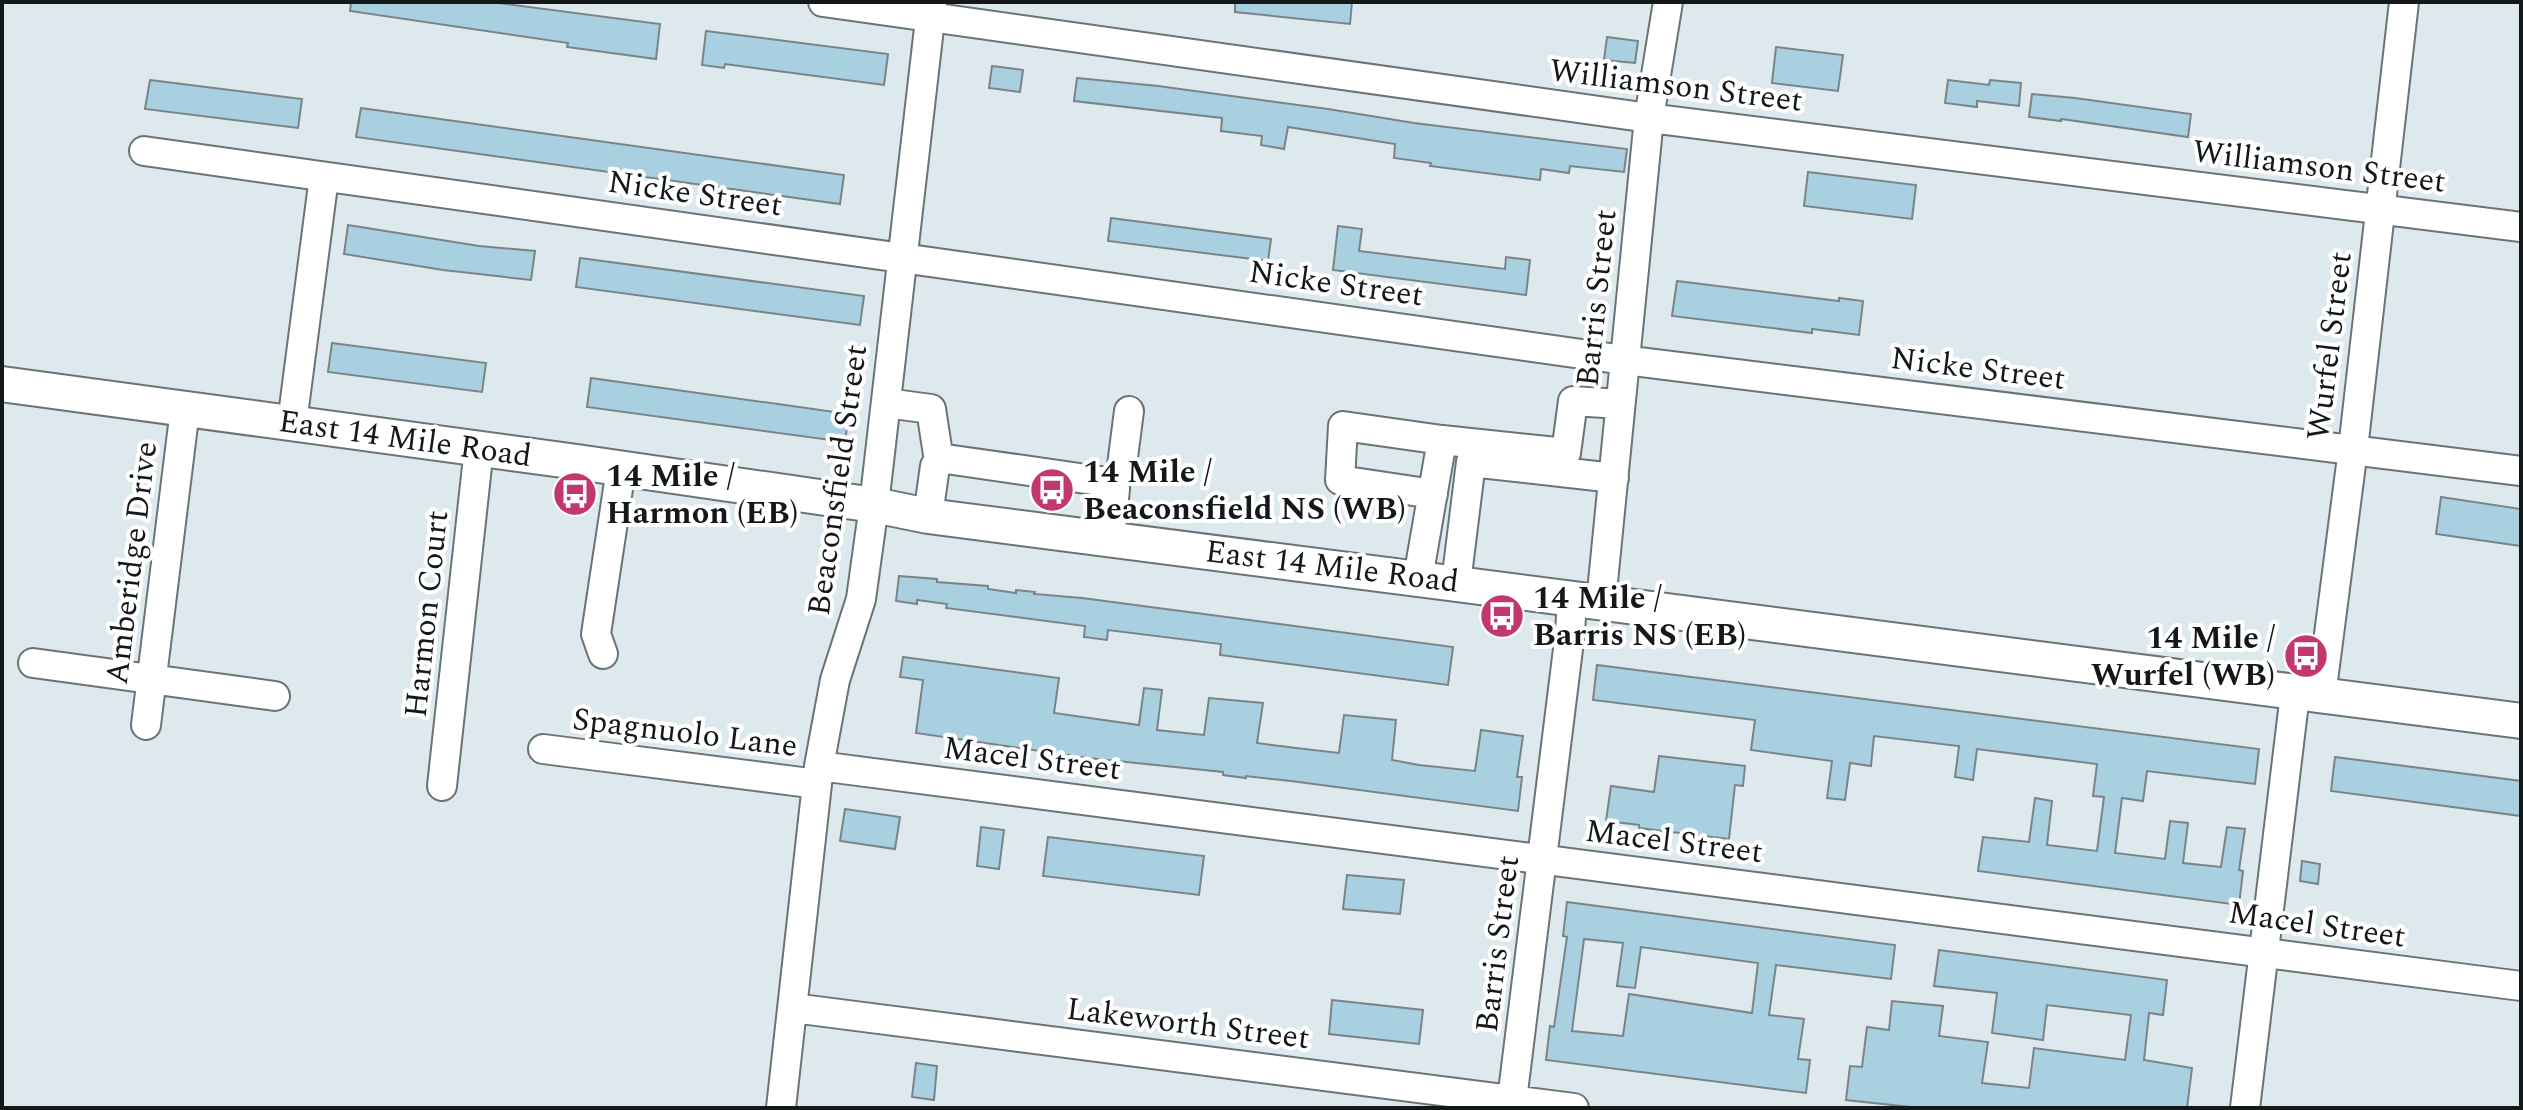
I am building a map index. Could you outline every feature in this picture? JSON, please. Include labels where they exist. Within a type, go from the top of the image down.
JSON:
[{"type":"main road","name":"East 14 Mile Road","points":[[2,384],[479,448],[874,505],[928,516],[2521,721]]},
{"type":"street","name":"Williamson Street","points":[[823,2],[932,10],[1649,118],[2521,227]]},
{"type":"street","name":"Barris Street","points":[[1512,1104],[1543,860],[1586,600],[1614,478],[1649,118],[1668,2]]},
{"type":"street","name":"Wurfel Street","points":[[2245,1108],[2264,952],[2353,449],[2404,2]]},
{"type":"street","name":"Beaconsfield Street","points":[[781,1108],[818,775],[835,680],[861,599],[874,505],[932,10]]},
{"type":"street","name":"Nicke Street","points":[[144,151],[1624,360],[2521,471]]},
{"type":"street","points":[[292,423],[324,177]]},
{"type":"street","points":[[1433,494],[1340,480],[1343,426],[1566,453],[1573,401],[1620,404]]},
{"type":"street","points":[[886,403],[931,409],[939,461],[935,466],[928,516]]},
{"type":"street","name":"Amberidge Drive","points":[[146,725],[185,409]]},
{"type":"street","points":[[1110,538],[1114,483],[1121,473],[1129,411]]},
{"type":"street","points":[[1418,578],[1442,440]]},
{"type":"street","name":"Harmon Court","points":[[442,786],[479,448]]},
{"type":"street","points":[[939,461],[960,461],[1114,483]]},
{"type":"street","points":[[1456,583],[1471,462],[1614,478]]},
{"type":"street","points":[[603,654],[596,634],[621,469]]},
{"type":"street","points":[[33,663],[275,696]]},
{"type":"street","name":"Spagnuolo Lane","points":[[543,749],[818,775]]},
{"type":"street","name":"Macel Street","points":[[818,775],[1543,860],[2521,986]]},
{"type":"street","name":"Lakeworth Street","points":[[793,1008],[1512,1104],[1574,1108]]},
{"type":"building","points":[[351,2],[490,2],[660,24],[656,59],[350,11]]},
{"type":"building","points":[[1235,2],[1352,2],[1350,24],[1235,12]]},
{"type":"building","points":[[706,31],[888,54],[884,85],[725,64],[724,68],[702,65]]},
{"type":"building","points":[[1607,37],[1638,41],[1635,63],[1604,60]]},
{"type":"building","points":[[1776,47],[1843,55],[1838,91],[1772,83]]},
{"type":"building","points":[[992,66],[1023,70],[1020,92],[989,88]]},
{"type":"building","points":[[1077,78],[1158,86],[1414,123],[1627,149],[1624,172],[1570,166],[1569,173],[1541,169],[1540,180],[1430,166],[1431,163],[1394,158],[1395,144],[1288,127],[1284,149],[1261,145],[1262,136],[1221,131],[1222,118],[1074,101]]},
{"type":"building","points":[[150,80],[302,99],[298,128],[145,109]]},
{"type":"building","points":[[1948,80],[1989,85],[1990,80],[2021,83],[2019,106],[1977,101],[1977,107],[1945,103]]},
{"type":"building","points":[[2032,94],[2191,114],[2188,137],[2029,117]]},
{"type":"building","points":[[361,108],[844,175],[840,204],[356,137]]},
{"type":"building","points":[[1808,172],[1916,185],[1912,219],[1804,206]]},
{"type":"building","points":[[1111,218],[1271,239],[1268,261],[1108,241]]},
{"type":"building","points":[[348,225],[479,246],[535,251],[531,280],[344,254]]},
{"type":"building","points":[[1338,226],[1362,229],[1359,251],[1505,269],[1506,257],[1530,260],[1526,295],[1333,270]]},
{"type":"building","points":[[580,258],[864,296],[860,325],[576,287]]},
{"type":"building","points":[[1677,281],[1839,301],[1839,298],[1863,301],[1859,335],[1812,329],[1812,333],[1672,316]]},
{"type":"building","points":[[332,343],[486,363],[482,392],[328,372]]},
{"type":"building","points":[[591,378],[849,414],[845,442],[587,407]]},
{"type":"building","points":[[2441,497],[2521,509],[2521,546],[2436,534]]},
{"type":"building","points":[[899,576],[1453,647],[1448,685],[1220,655],[1221,644],[1108,630],[1107,640],[1084,637],[1085,626],[946,608],[947,604],[917,600],[917,604],[896,601]]},
{"type":"building","points":[[903,657],[1059,678],[1054,713],[1139,725],[1144,688],[1162,690],[1157,730],[1204,735],[1209,698],[1263,703],[1257,743],[1296,748],[1339,753],[1344,715],[1396,720],[1392,760],[1419,765],[1475,771],[1481,730],[1523,736],[1517,777],[1522,777],[1518,811],[1223,775],[1223,772],[1088,758],[916,733],[923,680],[900,677]]},
{"type":"building","points":[[1597,665],[2259,749],[2255,784],[2147,771],[2143,801],[2122,798],[2115,853],[2165,859],[2170,821],[2188,823],[2183,863],[2221,867],[2227,827],[2245,829],[2239,870],[2243,871],[2239,905],[1978,871],[1983,837],[2029,842],[2035,798],[2052,801],[2047,845],[2097,851],[2104,797],[2093,796],[2097,764],[1977,749],[1973,780],[1955,777],[1959,746],[1874,736],[1871,766],[1850,763],[1845,800],[1827,798],[1832,761],[1751,750],[1755,720],[1593,700]]},
{"type":"building","points":[[1659,756],[1745,766],[1743,786],[1735,785],[1729,839],[1606,821],[1611,786],[1654,792]]},
{"type":"building","points":[[2335,757],[2521,781],[2521,816],[2331,791]]},
{"type":"building","points":[[845,809],[900,817],[895,849],[840,841]]},
{"type":"building","points":[[981,827],[1004,830],[999,869],[977,866]]},
{"type":"building","points":[[1048,837],[1204,856],[1199,895],[1043,876]]},
{"type":"building","points":[[2302,861],[2320,864],[2318,884],[2300,881]]},
{"type":"building","points":[[1347,875],[1404,880],[1400,914],[1343,909]]},
{"type":"building","points":[[1567,902],[1895,945],[1891,979],[1776,965],[1769,1015],[1804,1019],[1798,1059],[1810,1060],[1806,1093],[1546,1060],[1567,937],[1563,936]],"holes":[[[1584,939],[1623,943],[1617,986],[1635,988],[1641,947],[1758,963],[1752,1013],[1629,994],[1623,1036],[1572,1031]]]},
{"type":"building","points":[[1939,950],[2167,980],[2163,1015],[2149,1013],[2144,1060],[2192,1068],[2187,1108],[1920,1108],[1846,1100],[1850,1066],[1862,1067],[1867,1027],[1889,1030],[1892,1001],[1943,1006],[1939,1036],[1988,1042],[1982,1083],[2029,1088],[2034,1048],[2125,1060],[2131,1015],[2047,1005],[2043,1040],[1992,1033],[1997,993],[1934,986]]},
{"type":"building","points":[[1332,1000],[1423,1010],[1419,1044],[1329,1034]]},
{"type":"building","points":[[916,1063],[937,1066],[934,1100],[912,1097]]},
{"type":"place","name":"14 Mile / Beaconsfield NS (WB)","points":[[1052,490]]},
{"type":"place","name":"14 Mile / Harmon (EB)","points":[[575,494]]},
{"type":"place","name":"14 Mile / Barris NS (EB)","points":[[1502,616]]},
{"type":"place","name":"14 Mile / Wurfel (WB)","points":[[2306,656]]}]
